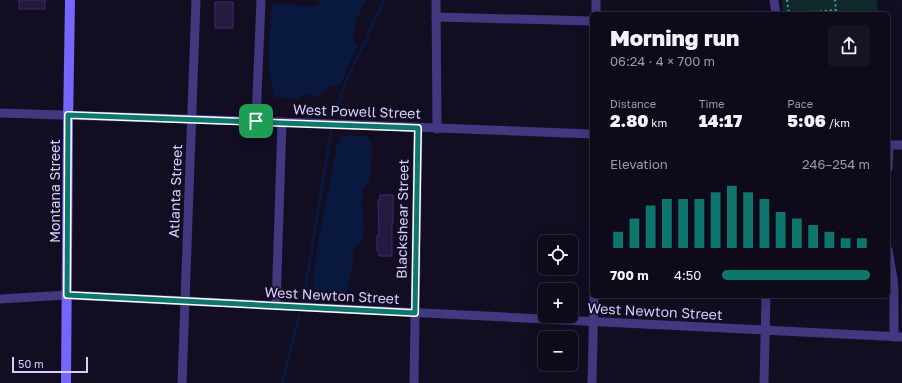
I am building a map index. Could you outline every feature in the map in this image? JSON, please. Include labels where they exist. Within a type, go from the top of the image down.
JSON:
[{"type":"street","name":"Montana Street","points":[[66,383],[70,0]]},
{"type":"street","name":"Atlanta Street","points":[[182,383],[196,0]]},
{"type":"street","points":[[256,121],[261,0]]},
{"type":"street","points":[[436,0],[437,129]]},
{"type":"street","points":[[596,0],[596,12]]},
{"type":"street","points":[[774,0],[776,12]]},
{"type":"street","points":[[436,18],[590,21]]},
{"type":"street","name":"West Powell Street","points":[[0,113],[590,134]]},
{"type":"street","points":[[276,306],[282,122]]},
{"type":"street","name":"Blackshear Street","points":[[414,383],[418,128]]},
{"type":"street","points":[[890,145],[902,145]]},
{"type":"street","points":[[890,262],[898,337]]},
{"type":"street","name":"West Newton Street","points":[[0,299],[67,295],[898,337]]},
{"type":"street","points":[[592,383],[594,298]]},
{"type":"street","points":[[764,383],[766,298]]},
{"type":"path","points":[[787,0],[789,12]]},
{"type":"path","points":[[812,12],[836,10],[835,0]]},
{"type":"green space","points":[[782,0],[877,0],[878,12],[783,12]]},
{"type":"water","points":[[321,0],[366,0],[355,27],[355,44],[358,45],[340,85],[328,87],[324,93],[316,98],[308,94],[299,98],[290,99],[275,97],[272,89],[269,64],[272,5],[282,4],[313,6],[318,5]]},
{"type":"water","points":[[341,136],[366,136],[371,140],[372,153],[370,180],[363,191],[362,204],[364,234],[353,250],[353,264],[346,294],[339,295],[315,290],[312,285],[318,243],[337,145]]},
{"type":"building","points":[[19,0],[45,0],[45,9],[19,9]]},
{"type":"building","points":[[215,2],[233,2],[233,28],[215,28]]},
{"type":"building","points":[[380,195],[393,195],[392,256],[379,256],[379,251],[377,251],[377,235],[379,235],[378,200],[380,200]]},
{"type":"waterway","points":[[335,114],[344,86],[384,0]]},
{"type":"waterway","points":[[304,296],[331,133]]},
{"type":"waterway","points":[[282,383],[299,316]]},
{"type":"route","points":[[68,115],[256,121],[418,128],[415,313],[67,295],[68,115]]}]
